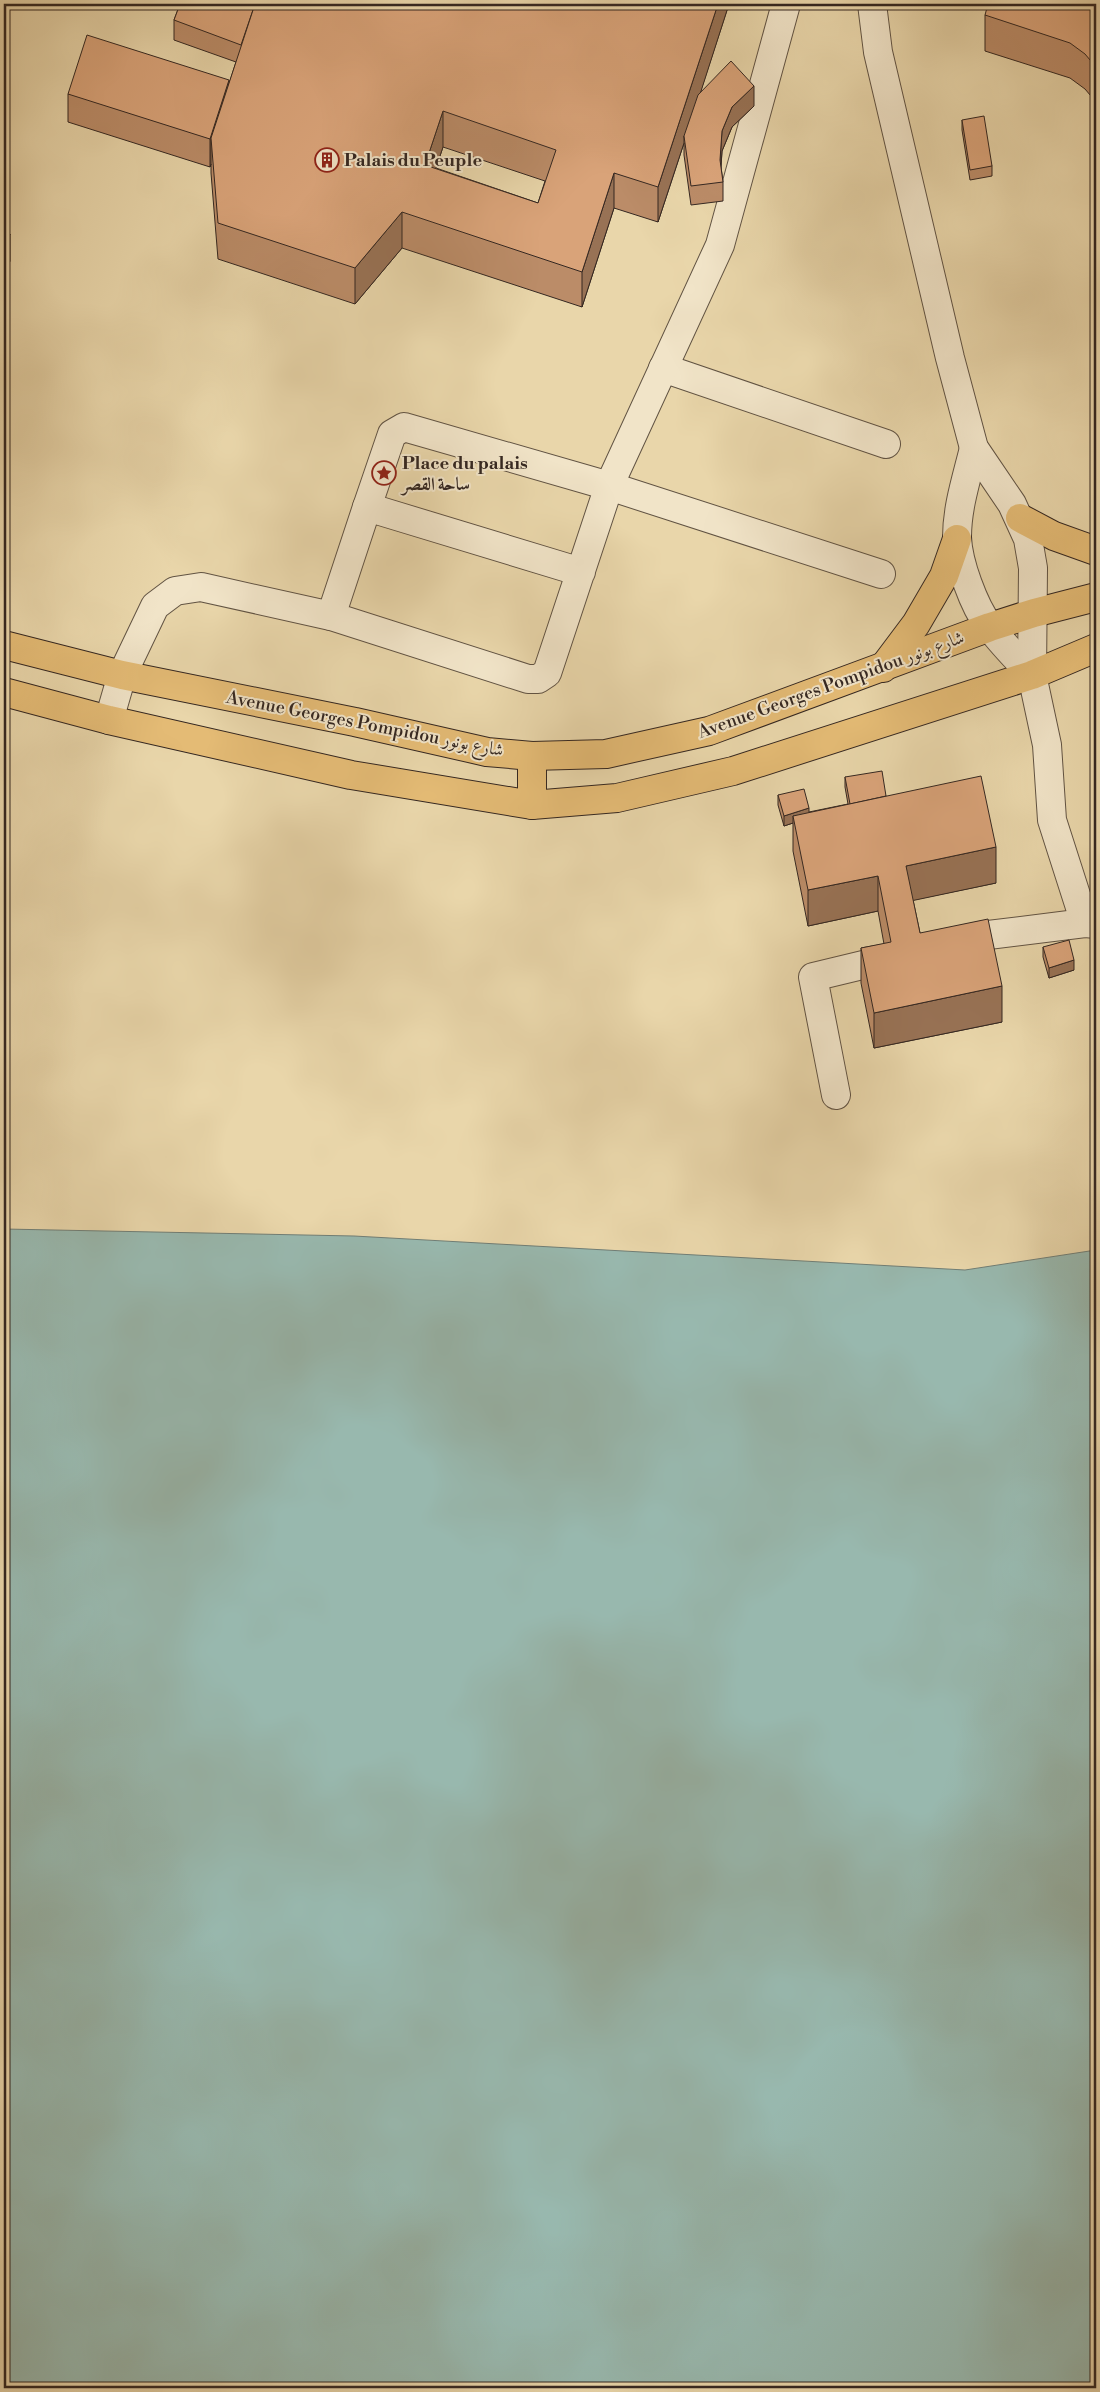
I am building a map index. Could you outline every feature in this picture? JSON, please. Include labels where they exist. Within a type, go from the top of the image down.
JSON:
[{"type":"main road","points":[[1020,518],[1054,536],[1096,552]]},
{"type":"main road","points":[[883,668],[916,624],[944,576],[957,539]]},
{"type":"main road","name":"Avenue Georges Pompidou شارع بونور","points":[[4,645],[122,675],[355,722],[487,752],[532,756],[606,754],[710,731],[990,627],[1034,613],[1096,598]]},
{"type":"main road","points":[[4,692],[109,720],[350,775],[491,800],[532,805],[617,798],[733,771],[1032,675],[1096,648]]},
{"type":"main road","points":[[532,756],[532,805]]},
{"type":"street","points":[[109,720],[122,675],[155,606],[175,591],[201,587],[331,616],[528,679],[538,679],[546,673],[609,486],[720,245],[786,4]]},
{"type":"street","points":[[836,1095],[814,977],[980,936],[1090,924],[1052,820],[1047,745],[1032,675],[1033,568],[1028,539],[1020,518],[974,448],[950,358],[878,52],[872,4]]},
{"type":"street","points":[[663,368],[886,444]]},
{"type":"street","points":[[331,616],[392,434],[404,428],[609,486],[881,574]]},
{"type":"street","points":[[974,448],[961,498],[957,539],[966,575],[975,604],[990,627],[1032,675]]},
{"type":"street","points":[[367,507],[581,572]]},
{"type":"water","points":[[4,1229],[354,1236],[965,1270],[1096,1250],[1096,2388],[4,2388]]},
{"type":"building","points":[[180,4],[255,4],[241,45],[174,20]]},
{"type":"building","name":"Palais du Peuple","points":[[255,4],[718,4],[658,187],[614,173],[582,272],[402,212],[355,268],[218,223],[211,138]],"holes":[[[443,111],[556,150],[538,203],[425,165]]]},
{"type":"building","points":[[988,4],[1096,4],[1096,67],[1085,54],[1070,43],[985,15]]},
{"type":"building","points":[[87,35],[229,80],[210,139],[68,94]]},
{"type":"building","points":[[731,61],[754,86],[732,107],[722,131],[720,160],[723,182],[691,186],[684,136],[698,95]]},
{"type":"building","points":[[984,116],[992,166],[970,170],[962,120]]},
{"type":"building","points":[[4,232],[10,234],[4,252]]},
{"type":"building","points":[[882,771],[886,796],[850,804],[845,777]]},
{"type":"building","points":[[981,776],[996,847],[906,866],[920,933],[988,919],[1002,986],[874,1013],[861,948],[891,942],[878,876],[808,890],[793,816]]},
{"type":"building","points":[[804,789],[809,808],[784,816],[778,795]]},
{"type":"building","points":[[1069,940],[1074,960],[1049,968],[1043,947]]},
{"type":"place","name":"Palais du Peuple","points":[[327,160]]},
{"type":"place","name":"Place du palais ساحة القصر","points":[[384,473]]}]
